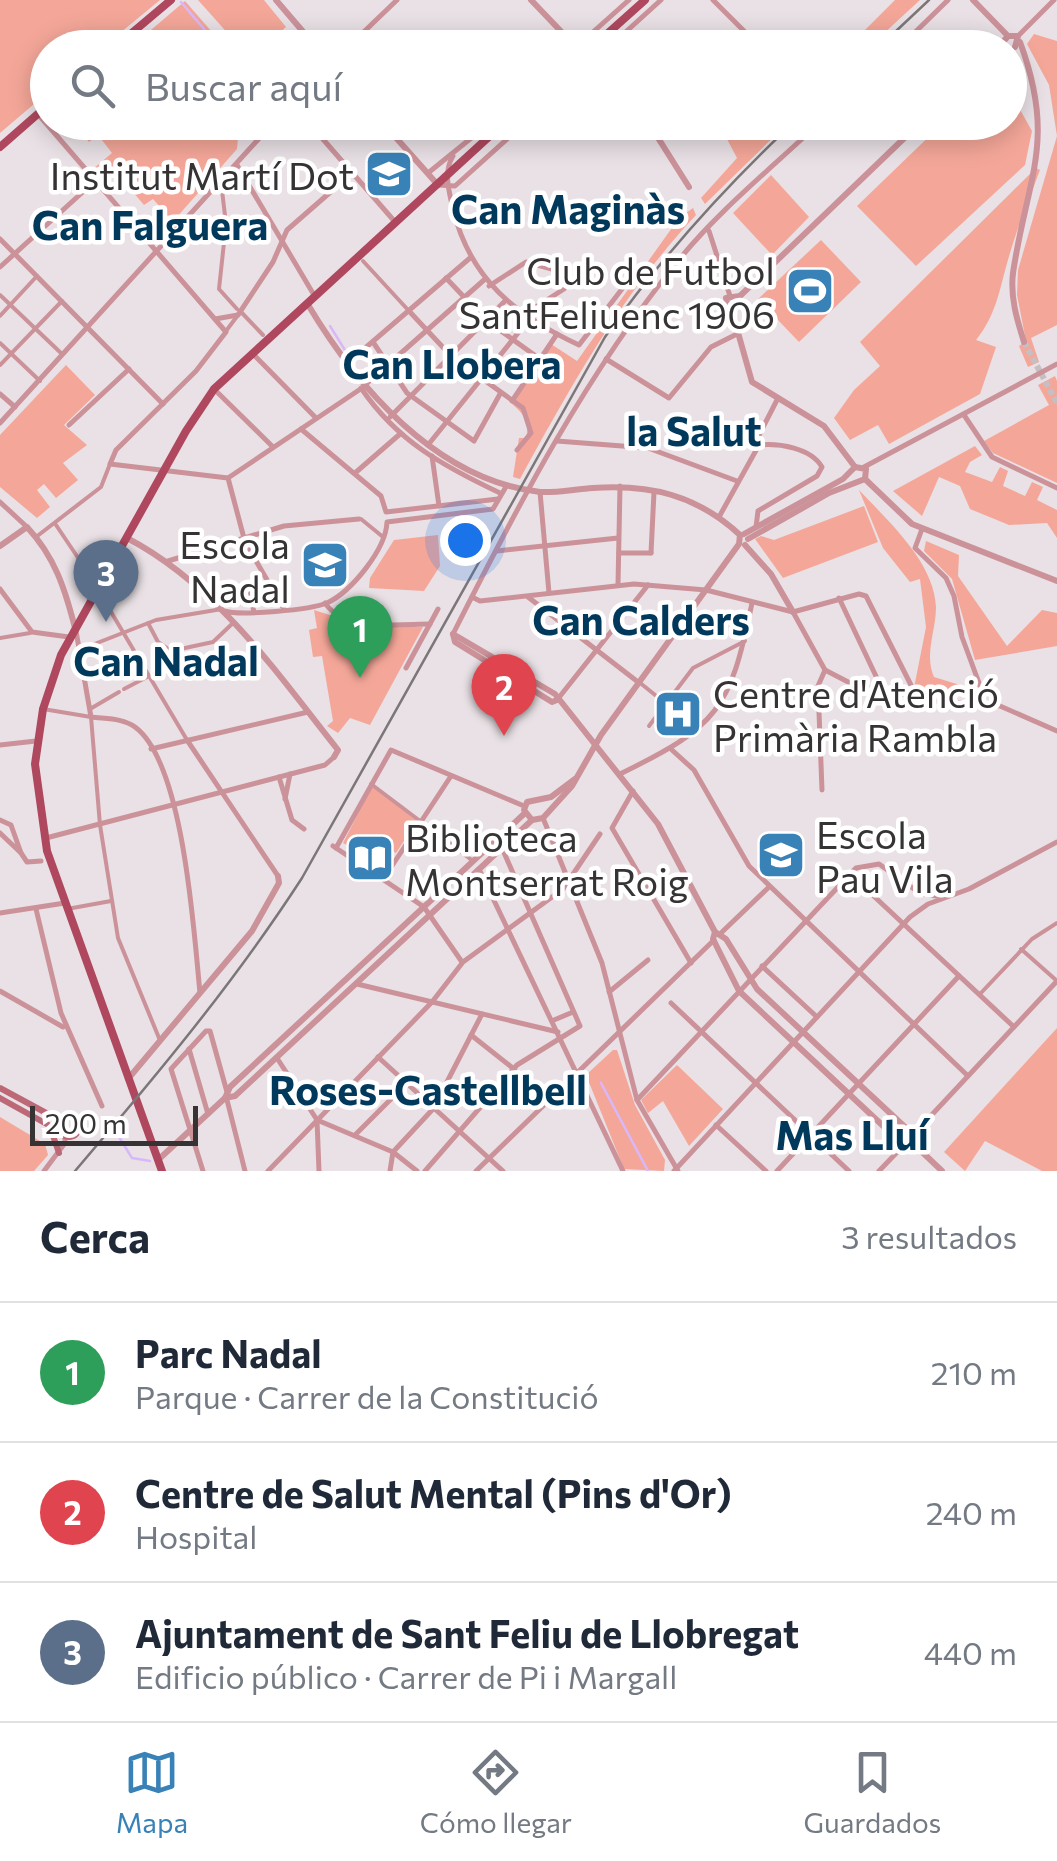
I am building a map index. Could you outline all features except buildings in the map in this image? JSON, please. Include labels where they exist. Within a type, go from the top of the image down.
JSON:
[{"type":"main road","points":[[611,30],[645,0]]},
{"type":"main road","points":[[136,30],[169,2]]},
{"type":"main road","points":[[0,147],[30,121]]},
{"type":"main road","points":[[162,1171],[69,907],[44,860],[34,779],[42,709],[73,633],[214,390],[489,140]]},
{"type":"main road","points":[[0,1088],[61,1121],[72,1117],[78,1123],[77,1133],[63,1134],[0,1098]]},
{"type":"main road","points":[[61,1121],[63,1134]]},
{"type":"main road","points":[[49,1126],[59,1153]]},
{"type":"street","points":[[276,0],[302,30]]},
{"type":"street","points":[[366,30],[397,0]]},
{"type":"street","points":[[531,0],[564,30]]},
{"type":"street","points":[[596,30],[630,0]]},
{"type":"street","points":[[624,30],[660,0]]},
{"type":"street","points":[[713,0],[743,30]]},
{"type":"street","points":[[917,30],[948,0]]},
{"type":"street","points":[[973,0],[1001,30]]},
{"type":"street","points":[[1025,30],[1054,0]]},
{"type":"street","points":[[1027,57],[1045,90]]},
{"type":"street","points":[[61,140],[226,332]]},
{"type":"street","points":[[0,423],[89,330],[258,140]]},
{"type":"street","points":[[323,140],[396,222]]},
{"type":"street","points":[[398,140],[438,185],[449,188]]},
{"type":"street","points":[[427,173],[471,140]]},
{"type":"street","points":[[449,188],[505,140]]},
{"type":"street","points":[[659,140],[689,187]]},
{"type":"street","points":[[648,586],[552,702],[456,642],[453,634],[526,495],[606,359],[681,257],[802,140]]},
{"type":"street","points":[[733,301],[902,140]]},
{"type":"street","points":[[454,156],[449,188],[470,258],[486,283],[530,318],[556,334],[584,344],[636,272]]},
{"type":"street","points":[[237,164],[310,299],[390,418],[432,456],[499,496]]},
{"type":"street","points":[[1024,342],[1014,310],[1012,277],[1046,171]]},
{"type":"street","points":[[36,537],[106,482],[116,450],[163,404],[226,332],[287,230],[350,174]]},
{"type":"street","points":[[0,267],[96,180]]},
{"type":"street","points":[[221,182],[226,224],[219,289],[263,335]]},
{"type":"street","points":[[709,231],[733,301],[737,334],[752,382],[824,426],[894,511],[922,529],[1057,581]]},
{"type":"street","points":[[0,239],[163,404]]},
{"type":"street","points":[[350,362],[470,258]]},
{"type":"street","points":[[363,261],[452,356],[526,412],[531,433],[517,450]]},
{"type":"street","points":[[110,464],[228,478],[365,385],[486,283],[526,262],[552,269],[564,288],[531,310],[530,318],[428,445]]},
{"type":"street","points":[[0,316],[36,276]]},
{"type":"street","points":[[446,278],[487,321],[540,359]]},
{"type":"street","points":[[0,295],[63,356]]},
{"type":"street","points":[[0,365],[62,301]]},
{"type":"street","points":[[390,418],[505,301]]},
{"type":"street","points":[[215,319],[239,312]]},
{"type":"street","points":[[512,402],[556,334]]},
{"type":"street","points":[[606,359],[673,396],[712,347],[737,334]]},
{"type":"street","points":[[373,342],[412,397],[474,441],[500,394]]},
{"type":"street","points":[[0,343],[40,381]]},
{"type":"street","points":[[252,352],[317,418]]},
{"type":"street","points":[[743,539],[1057,364]]},
{"type":"street","points":[[69,425],[129,369]]},
{"type":"street","points":[[365,385],[385,423],[450,460],[507,485],[540,492],[620,486],[654,489],[686,498],[743,539],[784,594],[789,611],[825,670],[852,684],[1000,706],[1057,731]]},
{"type":"street","points":[[214,390],[274,447]]},
{"type":"street","points":[[0,394],[15,407]]},
{"type":"street","points":[[718,518],[778,398]]},
{"type":"street","points":[[964,416],[992,457],[1057,488]]},
{"type":"street","points":[[300,430],[382,496],[386,512],[499,496]]},
{"type":"street","points":[[355,474],[402,431]]},
{"type":"street","points":[[557,441],[648,448],[737,482]]},
{"type":"street","points":[[753,448],[781,445],[818,459],[822,466],[817,476],[758,511],[756,528]]},
{"type":"street","points":[[432,456],[439,506]]},
{"type":"street","points":[[158,1160],[276,1058],[532,820],[545,815],[575,779],[639,682],[743,539],[756,528],[860,473]]},
{"type":"street","points":[[228,478],[243,538],[284,609]]},
{"type":"street","points":[[79,650],[148,623],[222,610],[254,612],[325,604],[358,578],[383,537],[387,522],[493,510],[507,485]]},
{"type":"street","points":[[618,585],[620,486]]},
{"type":"street","points":[[618,553],[652,554],[654,489]]},
{"type":"street","points":[[540,492],[549,593]]},
{"type":"street","points":[[0,502],[36,537],[58,568],[90,709],[100,825],[118,938],[160,1041]]},
{"type":"street","points":[[17,517],[18,532]]},
{"type":"street","points":[[168,561],[284,526],[359,518],[383,537]]},
{"type":"street","points":[[56,525],[95,582]]},
{"type":"street","points":[[0,546],[27,527]]},
{"type":"street","points":[[922,529],[915,548],[946,578],[954,596],[962,637],[982,691],[976,704]]},
{"type":"street","points":[[43,838],[325,765],[336,754],[308,712],[222,610],[168,561],[127,538]]},
{"type":"street","points":[[496,551],[618,538]]},
{"type":"street","points":[[472,597],[480,600],[634,584],[706,590],[789,611],[839,598],[866,596],[915,694]]},
{"type":"street","points":[[634,584],[641,592]]},
{"type":"street","points":[[0,589],[32,632]]},
{"type":"street","points":[[249,591],[254,612]]},
{"type":"street","points":[[101,596],[186,740],[279,882],[260,919],[128,1079]]},
{"type":"street","points":[[526,596],[665,703]]},
{"type":"street","points":[[839,598],[883,691]]},
{"type":"street","points":[[620,774],[672,750],[714,714],[735,675],[752,603]]},
{"type":"street","points":[[325,604],[330,611],[364,623],[430,624]]},
{"type":"street","points":[[406,668],[438,609]]},
{"type":"street","points":[[148,623],[158,642],[170,650],[213,642],[233,623]]},
{"type":"street","points":[[0,638],[32,632],[73,633]]},
{"type":"street","points":[[649,726],[694,668],[744,641]]},
{"type":"street","points":[[822,790],[818,686],[825,670]]},
{"type":"street","points":[[90,709],[147,677]]},
{"type":"street","points":[[557,700],[662,831],[718,935],[750,980],[858,1084],[908,1140]]},
{"type":"street","points":[[42,709],[133,724],[151,749],[174,801],[182,833],[200,993]]},
{"type":"street","points":[[151,749],[308,712]]},
{"type":"street","points":[[1,744],[36,741]]},
{"type":"street","points":[[463,962],[424,906],[335,847],[388,752],[394,750],[525,809],[532,820]]},
{"type":"street","points":[[672,750],[694,770],[736,848],[769,887],[968,1076]]},
{"type":"street","points":[[285,802],[290,774]]},
{"type":"street","points":[[384,878],[451,776]]},
{"type":"street","points":[[278,777],[292,820],[304,829]]},
{"type":"street","points":[[228,1096],[270,1050],[473,861],[534,798],[542,800],[575,779]]},
{"type":"street","points":[[370,784],[473,861]]},
{"type":"street","points":[[633,792],[612,828],[690,963]]},
{"type":"street","points":[[542,800],[568,883],[602,963],[637,1100],[676,1170],[903,924],[928,904],[1057,842]]},
{"type":"street","points":[[0,820],[11,824],[27,862],[44,860]]},
{"type":"street","points":[[0,833],[21,852]]},
{"type":"street","points":[[268,1171],[432,1002],[463,962],[568,883],[600,834]]},
{"type":"street","points":[[425,1171],[514,1069],[580,1026],[502,848]]},
{"type":"street","points":[[637,1100],[849,873],[864,864],[879,864],[921,894],[947,897]]},
{"type":"street","points":[[479,869],[623,1171]]},
{"type":"street","points":[[849,873],[1014,1027]]},
{"type":"street","points":[[476,1171],[769,887]]},
{"type":"street","points":[[0,913],[111,901]]},
{"type":"street","points":[[36,909],[46,968],[66,1028],[102,1106]]},
{"type":"street","points":[[979,995],[1022,949],[1057,923]]},
{"type":"street","points":[[718,935],[718,951],[739,991],[849,1094],[942,1171]]},
{"type":"street","points":[[879,1171],[1057,981],[1022,949]]},
{"type":"street","points":[[703,950],[718,951]]},
{"type":"street","points":[[609,992],[648,960]]},
{"type":"street","points":[[762,966],[816,1017]]},
{"type":"street","points":[[776,1171],[959,976]]},
{"type":"street","points":[[356,984],[560,1036]]},
{"type":"street","points":[[0,991],[66,1028]]},
{"type":"street","points":[[671,1002],[849,1171]]},
{"type":"street","points":[[554,1020],[573,1012]]},
{"type":"street","points":[[390,1171],[393,1152],[433,1109],[482,1014]]},
{"type":"street","points":[[203,1171],[171,1070],[210,1032],[246,1171]]},
{"type":"street","points":[[471,1035],[514,1069],[539,1109]]},
{"type":"street","points":[[189,1049],[208,1114]]},
{"type":"street","points":[[270,1050],[317,1120],[320,1171]]},
{"type":"street","points":[[378,1058],[502,1171]]},
{"type":"street","points":[[354,1136],[406,1084]]},
{"type":"street","points":[[317,1120],[393,1152],[417,1171]]},
{"type":"street","points":[[716,1125],[766,1171]]},
{"type":"street","points":[[44,1171],[59,1153],[63,1134]]},
{"type":"shaded area","points":[[0,0],[160,0],[124,30],[30,30],[30,107],[0,133]]},
{"type":"shaded area","points":[[198,0],[264,0],[286,27],[283,30],[225,30]]},
{"type":"shaded area","points":[[895,0],[920,0],[887,30],[865,30]]},
{"type":"shaded area","points":[[185,1],[210,30],[151,30]]},
{"type":"shaded area","points":[[1034,34],[1057,41],[1057,136],[1049,85],[1027,44]]},
{"type":"shaded area","points":[[1027,122],[1032,131],[1025,165],[916,266],[857,206],[925,140],[1027,140]]},
{"type":"shaded area","points":[[1057,136],[1057,325],[1031,338],[1039,362],[1028,367],[1019,346],[1026,341],[1017,295],[1018,270]]},
{"type":"shaded area","points":[[102,140],[238,140],[237,149],[161,235],[150,232],[168,216],[153,199],[144,205],[132,191],[140,184],[125,167],[105,183],[93,169],[112,153]]},
{"type":"shaded area","points":[[728,140],[771,140],[705,204],[701,198],[737,158]]},
{"type":"shaded area","points":[[1036,168],[1040,170],[994,309],[976,340],[996,347],[980,394],[889,444],[878,425],[850,440],[834,418],[854,390],[880,366],[860,342]]},
{"type":"shaded area","points":[[771,175],[809,217],[772,255],[733,213]]},
{"type":"shaded area","points":[[693,208],[696,215],[645,276],[600,341],[520,479],[513,477],[519,438],[526,438],[527,427],[512,404],[551,344],[577,361],[679,218]]},
{"type":"shaded area","name":"Club de Futbol SantFeliuenc 1906","points":[[821,240],[861,282],[799,342],[758,299]]},
{"type":"shaded area","points":[[66,365],[95,395],[64,425],[87,445],[63,463],[78,480],[56,498],[44,484],[37,490],[50,507],[37,518],[0,487],[0,435]]},
{"type":"shaded area","points":[[1055,376],[1057,483],[993,453],[984,441],[1049,405],[1038,385]]},
{"type":"shaded area","points":[[975,446],[982,455],[970,462],[965,472],[992,482],[1000,467],[1008,471],[1003,486],[1025,496],[1032,482],[1043,487],[1037,500],[1057,510],[1057,538],[1047,523],[1009,525],[970,509],[960,486],[939,477],[922,516],[893,491]]},
{"type":"shaded area","points":[[859,490],[896,529],[927,574],[936,607],[930,652],[934,677],[973,689],[973,695],[935,696],[914,688],[926,627],[920,579],[910,582],[883,548]]},
{"type":"shaded area","points":[[864,506],[878,542],[783,578],[755,539],[761,536],[774,540]]},
{"type":"shaded area","points":[[438,535],[440,566],[424,591],[369,588],[370,578],[394,540]]},
{"type":"shaded area","points":[[926,541],[959,555],[958,576],[1007,646],[1042,610],[1057,613],[1057,646],[975,660],[952,579],[924,551]]},
{"type":"shaded area","points":[[314,610],[361,625],[423,627],[370,725],[350,718],[338,733],[327,726],[333,721],[322,656],[313,657],[309,630],[317,628]]},
{"type":"shaded area","points":[[372,786],[417,821],[396,853],[390,850],[393,840],[384,835],[379,844],[376,834],[368,847],[353,839],[349,846],[343,843]]},
{"type":"shaded area","points":[[1057,1028],[1057,1171],[1042,1171],[985,1141],[965,1171],[944,1152]]},
{"type":"shaded area","points":[[617,1050],[635,1105],[665,1160],[664,1171],[624,1169],[586,1075]]},
{"type":"shaded area","points":[[677,1065],[723,1109],[689,1146],[663,1101],[648,1113],[641,1100]]},
{"type":"shaded area","points":[[0,1117],[45,1144],[48,1155],[34,1171],[0,1171]]},
{"type":"waterway","points":[[181,2],[205,30]]},
{"type":"waterway","points":[[330,326],[348,355]]},
{"type":"waterway","points":[[601,1083],[648,1171]]},
{"type":"waterway","points":[[116,1132],[132,1158],[150,1161]]},
{"type":"tunnel","points":[[1024,342],[1057,403]]},
{"type":"railway","points":[[897,30],[929,0]]},
{"type":"railway","points":[[75,1171],[222,992],[302,878],[605,337],[694,225],[776,140]]},
{"type":"place","name":"Institut Martí Dot","points":[[389,174]]},
{"type":"place","name":"Club de Futbol SantFeliuenc 1906","points":[[810,291]]},
{"type":"place","name":"Escola Nadal","points":[[325,565]]},
{"type":"place","name":"Ajuntament de Sant Feliu de Llobregat","points":[[106,622]]},
{"type":"place","name":"Parc Nadal","points":[[360,678]]},
{"type":"place","name":"Centre d'Atenció Primària Rambla","points":[[678,714]]},
{"type":"place","name":"Centre de Salut Mental (Pins d'Or)","points":[[504,736]]},
{"type":"place","name":"Escola Pau Vila","points":[[781,855]]},
{"type":"place","name":"Biblioteca Montserrat Roig","points":[[370,858]]},
{"type":"district","name":"Can Maginàs","points":[[568,207]]},
{"type":"district","name":"Can Falguera","points":[[150,223]]},
{"type":"district","name":"Can Llobera","points":[[452,362]]},
{"type":"district","name":"la Salut","points":[[694,429]]},
{"type":"district","name":"Can Calders","points":[[641,618]]},
{"type":"district","name":"Can Nadal","points":[[166,659]]},
{"type":"district","name":"Roses-Castellbell","points":[[428,1088]]},
{"type":"district","name":"Mas Lluí","points":[[852,1133]]}]
